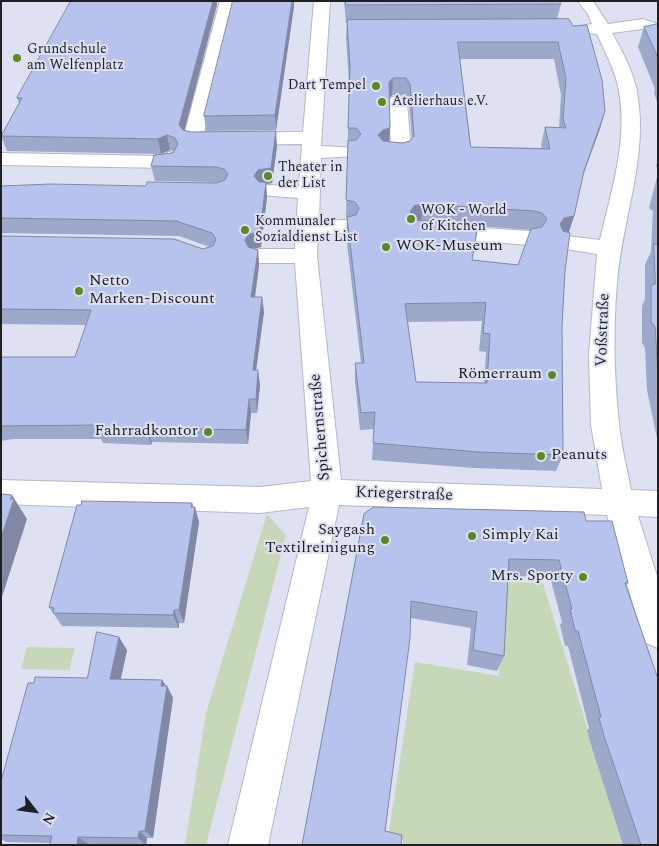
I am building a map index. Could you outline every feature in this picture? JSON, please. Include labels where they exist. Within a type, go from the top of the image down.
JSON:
[{"type":"street","points":[[1,159],[168,162],[179,145],[228,1]]},
{"type":"street","name":"Spichernstraße","points":[[248,845],[327,492],[306,256],[312,145],[330,30],[322,1]]},
{"type":"street","name":"Voßstraße","points":[[585,1],[595,13],[604,29],[628,90],[632,123],[630,151],[610,248],[605,284],[602,354],[604,418],[619,504],[658,632]]},
{"type":"street","points":[[575,29],[604,29],[651,22]]},
{"type":"street","points":[[389,153],[401,153],[398,101]]},
{"type":"street","points":[[179,145],[312,145],[348,152]]},
{"type":"street","points":[[267,191],[310,192]]},
{"type":"street","points":[[307,228],[346,227]]},
{"type":"street","points":[[421,231],[529,238]]},
{"type":"street","points":[[567,243],[610,248]]},
{"type":"street","points":[[259,256],[306,256]]},
{"type":"street","name":"Kriegerstraße","points":[[1,492],[260,500],[327,492],[658,504]]},
{"type":"green space","points":[[267,514],[286,535],[206,845],[185,845],[206,713]]},
{"type":"green space","points":[[502,582],[543,583],[623,845],[403,845],[403,841],[388,838],[415,662],[499,676]]},
{"type":"green space","points":[[27,647],[75,648],[69,670],[21,669]]},
{"type":"building","points":[[71,1],[213,1],[179,125],[183,130],[191,132],[276,131],[271,168],[258,170],[254,176],[259,182],[266,182],[260,232],[249,234],[245,240],[248,247],[258,250],[251,297],[262,297],[253,370],[258,370],[256,399],[249,399],[246,430],[147,428],[147,431],[97,429],[98,425],[1,426],[1,357],[75,357],[91,310],[1,309],[1,236],[174,239],[203,249],[213,246],[216,239],[212,233],[176,221],[1,218],[1,186],[51,184],[146,186],[147,182],[216,183],[225,180],[228,174],[224,169],[216,167],[151,166],[154,155],[173,153],[178,144],[175,138],[167,135],[158,139],[1,136],[22,98],[17,98]]},
{"type":"building","points":[[233,1],[292,1],[275,115],[204,116]]},
{"type":"building","points":[[346,1],[559,1],[561,4],[346,5]]},
{"type":"building","points":[[569,19],[573,26],[587,25],[602,80],[605,111],[584,171],[574,216],[564,218],[560,224],[563,231],[570,233],[565,271],[562,326],[563,455],[478,452],[373,443],[375,412],[361,413],[355,363],[364,363],[347,217],[356,215],[359,208],[355,202],[346,200],[348,141],[356,140],[361,134],[356,128],[348,128],[350,66],[347,20]],"holes":[[[458,42],[558,42],[566,78],[563,119],[566,128],[545,127],[550,149],[471,147]],[[393,78],[406,78],[410,84],[414,136],[410,141],[402,143],[383,141],[378,135],[383,130],[390,128],[389,83]],[[423,204],[534,211],[542,213],[547,219],[542,227],[531,229],[518,265],[472,260],[478,225],[415,220],[410,212],[414,206]],[[486,303],[483,333],[490,334],[487,383],[416,382],[405,304]]]},
{"type":"building","points":[[658,24],[658,58],[644,27]]},
{"type":"building","points":[[654,244],[658,245],[658,370],[655,327],[651,322],[651,285],[655,284]]},
{"type":"building","points":[[1,494],[12,495],[10,499],[14,499],[1,538]]},
{"type":"building","points":[[82,501],[192,503],[191,507],[195,507],[179,610],[174,610],[173,615],[53,613],[54,608],[49,607],[77,505],[81,505]]},
{"type":"building","points":[[374,507],[584,512],[586,521],[612,521],[628,583],[625,583],[658,679],[658,845],[641,845],[604,736],[599,718],[601,717],[578,631],[575,631],[570,609],[572,609],[559,560],[509,559],[504,656],[473,650],[477,612],[411,601],[410,638],[385,831],[402,835],[401,845],[302,845],[364,514]]},
{"type":"building","points":[[97,632],[119,637],[110,679],[162,680],[161,686],[167,686],[145,831],[139,831],[138,838],[78,837],[77,845],[50,845],[52,836],[1,835],[1,781],[28,683],[34,683],[35,677],[87,678]]},
{"type":"place","name":"Grundschule am Welfenplatz","points":[[17,58]]},
{"type":"place","name":"Dart Tempel","points":[[376,86]]},
{"type":"place","name":"Atelierhaus e.V.","points":[[382,102]]},
{"type":"place","name":"Theater in der List","points":[[268,176]]},
{"type":"place","name":"WOK - World of Kitchen","points":[[411,219]]},
{"type":"place","name":"Kommunaler Sozialdienst List","points":[[245,230]]},
{"type":"place","name":"WOK-Museum","points":[[386,247]]},
{"type":"place","name":"Netto Marken-Discount","points":[[79,291]]},
{"type":"place","name":"Römerraum","points":[[552,375]]},
{"type":"place","name":"Fahrradkontor","points":[[208,432]]},
{"type":"place","name":"Peanuts","points":[[541,456]]},
{"type":"place","name":"Simply Kai","points":[[472,536]]},
{"type":"place","name":"Saygash Textilreinigung","points":[[385,540]]},
{"type":"place","name":"Mrs. Sporty","points":[[583,577]]}]
